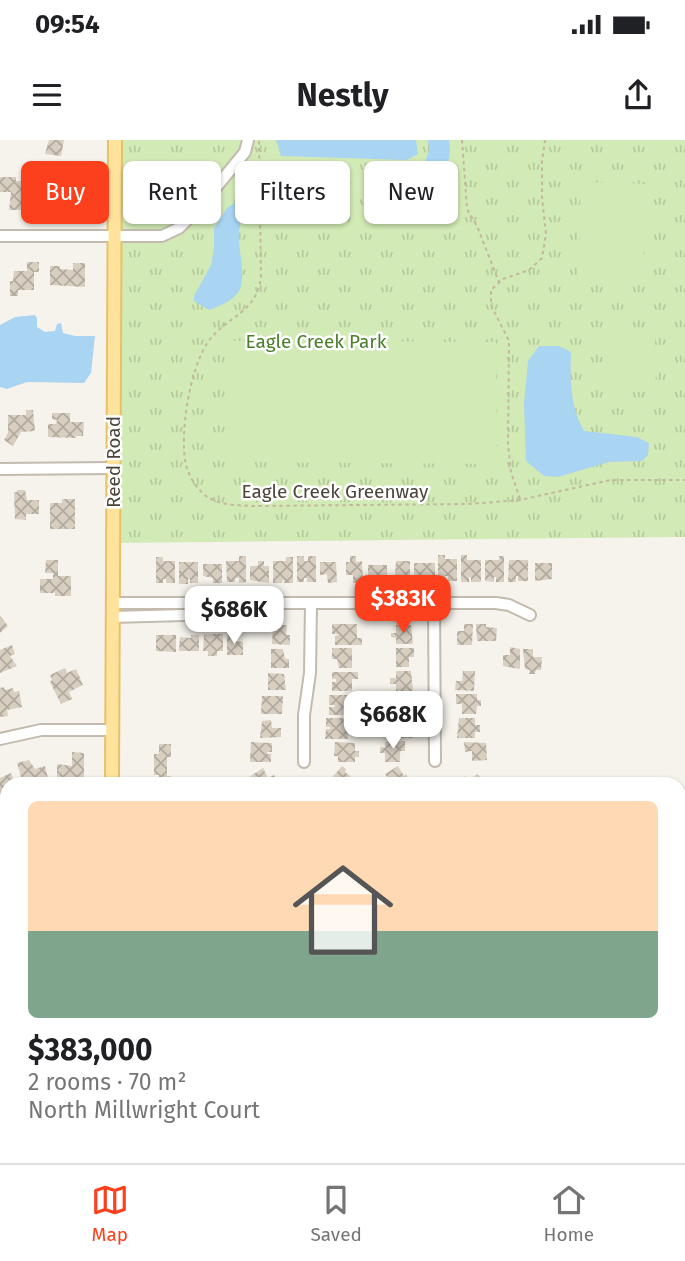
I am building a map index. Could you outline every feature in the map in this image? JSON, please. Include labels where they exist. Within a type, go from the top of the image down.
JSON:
[{"type":"main road","name":"Reed Road","points":[[112,777],[115,140]]},
{"type":"street","points":[[0,236],[162,236],[179,228],[199,208],[244,152],[247,140]]},
{"type":"street","points":[[0,469],[113,468]]},
{"type":"street","points":[[113,603],[496,603],[509,605],[530,615]]},
{"type":"street","points":[[113,617],[220,614],[241,603]]},
{"type":"street","points":[[434,603],[435,761]]},
{"type":"street","points":[[304,761],[311,604]]},
{"type":"street","points":[[0,739],[41,730],[112,730]]},
{"type":"path","name":"Eagle Creek Greenway","points":[[258,140],[259,291],[247,309],[209,340],[194,369],[188,390],[184,451],[186,466],[192,481],[207,496],[227,505],[469,504],[520,500],[611,480],[685,480]]},
{"type":"path","points":[[461,140],[467,209],[477,226],[499,282]]},
{"type":"path","points":[[520,500],[511,472],[508,444],[509,341],[491,305],[491,290],[503,279],[529,270],[542,258],[546,234],[542,174],[545,140]]},
{"type":"green space","name":"Eagle Creek Park","points":[[117,140],[685,140],[685,537],[115,543]]},
{"type":"green space","points":[[581,182],[646,184],[643,282],[578,281]]},
{"type":"green space","points":[[655,329],[656,392],[605,392],[604,330]]},
{"type":"green space","points":[[231,341],[496,342],[497,464],[226,462]]},
{"type":"water","points":[[276,140],[416,140],[418,154],[407,160],[281,156]]},
{"type":"water","points":[[428,140],[449,140],[448,161],[425,161],[429,151]]},
{"type":"water","points":[[235,203],[235,224],[240,224],[242,283],[235,296],[209,310],[194,301],[194,296],[211,265],[214,228],[217,224],[221,224],[221,217]]},
{"type":"water","points":[[35,315],[37,327],[45,332],[55,331],[57,324],[61,323],[63,333],[95,336],[91,373],[84,383],[27,382],[7,389],[0,387],[0,325],[15,317]]},
{"type":"water","points":[[539,346],[559,346],[571,352],[573,402],[584,431],[637,437],[649,443],[648,455],[642,461],[609,462],[558,477],[544,476],[526,461],[524,404],[528,361]]},
{"type":"building","points":[[49,140],[64,140],[61,156],[45,154]]},
{"type":"building","points":[[0,177],[16,177],[16,181],[21,181],[21,210],[9,210],[11,192],[0,192]]},
{"type":"building","points":[[27,262],[39,262],[39,272],[34,272],[34,290],[18,290],[18,296],[10,296],[10,281],[13,281],[14,271],[27,271]]},
{"type":"building","points":[[73,263],[85,263],[85,287],[50,285],[50,266],[73,270]]},
{"type":"building","points":[[26,410],[33,410],[35,431],[21,432],[13,446],[4,440],[8,433],[8,415],[26,415]]},
{"type":"building","points":[[52,413],[70,413],[70,422],[84,422],[83,436],[48,437],[48,424],[56,424],[57,420],[52,419]]},
{"type":"building","points":[[25,490],[27,500],[39,500],[39,514],[26,514],[26,520],[15,519],[14,492]]},
{"type":"building","points":[[62,499],[75,499],[75,529],[50,529],[50,503],[62,503]]},
{"type":"building","points":[[438,555],[445,555],[445,559],[457,559],[457,581],[448,581],[448,576],[445,576],[445,580],[438,580]]},
{"type":"building","points":[[461,555],[467,555],[467,560],[481,560],[481,582],[471,582],[469,577],[469,582],[461,582]]},
{"type":"building","points":[[239,556],[246,556],[246,582],[239,583],[239,578],[235,578],[235,582],[227,582],[226,561],[239,561]]},
{"type":"building","points":[[297,556],[304,556],[304,561],[308,561],[308,556],[316,556],[316,582],[307,582],[307,578],[304,578],[304,582],[297,582]]},
{"type":"building","points":[[350,556],[356,556],[356,562],[362,561],[363,583],[353,583],[353,575],[346,575],[346,562],[350,562]]},
{"type":"building","points":[[499,556],[504,556],[504,582],[496,582],[496,577],[494,582],[485,581],[485,560],[499,560]]},
{"type":"building","points":[[156,557],[163,557],[163,561],[175,561],[175,583],[166,583],[166,579],[163,579],[163,583],[156,583]]},
{"type":"building","points":[[286,557],[293,557],[293,583],[284,583],[284,578],[282,583],[273,583],[273,561],[286,561]]},
{"type":"building","points":[[46,560],[58,560],[58,576],[71,576],[71,596],[55,596],[55,591],[40,593],[40,579],[53,579],[53,573],[45,573]]},
{"type":"building","points":[[509,560],[528,560],[528,581],[518,581],[516,576],[516,582],[508,582]]},
{"type":"building","points":[[258,561],[264,561],[264,566],[269,566],[269,583],[250,580],[250,566],[258,566]]},
{"type":"building","points":[[396,561],[410,561],[410,582],[400,582],[400,575],[395,575]]},
{"type":"building","points":[[179,562],[198,562],[198,583],[190,583],[188,579],[188,584],[179,584]]},
{"type":"building","points":[[320,562],[336,562],[337,582],[328,583],[327,574],[320,575]]},
{"type":"building","points":[[414,563],[435,563],[435,575],[424,576],[424,581],[414,581]]},
{"type":"building","points":[[535,563],[552,563],[552,579],[535,581]]},
{"type":"building","points":[[203,564],[222,564],[222,583],[213,583],[213,578],[203,576]]},
{"type":"building","points":[[368,565],[387,565],[387,579],[368,582]]},
{"type":"building","points":[[0,616],[8,626],[0,633]]},
{"type":"building","points":[[332,624],[357,624],[357,638],[362,638],[362,645],[335,645],[335,636],[340,634],[332,634]]},
{"type":"building","points":[[464,624],[473,624],[472,645],[457,645],[457,631],[464,631]]},
{"type":"building","points":[[476,624],[497,628],[496,641],[477,641]]},
{"type":"building","points":[[273,625],[287,625],[286,635],[290,635],[290,645],[272,644]]},
{"type":"building","points":[[396,625],[411,625],[413,644],[396,644],[396,638],[391,637],[391,633],[396,633]]},
{"type":"building","points":[[223,634],[223,651],[217,651],[217,656],[208,656],[208,651],[203,651],[204,635]]},
{"type":"building","points":[[156,635],[176,635],[176,652],[156,651]]},
{"type":"building","points":[[191,635],[199,635],[199,651],[179,651],[180,637],[191,638]]},
{"type":"building","points":[[227,635],[236,635],[236,641],[243,642],[243,655],[227,655]]},
{"type":"building","points":[[12,645],[15,654],[10,656],[17,666],[0,673],[0,650]]},
{"type":"building","points":[[510,647],[520,649],[520,669],[503,666],[503,655],[510,655]]},
{"type":"building","points":[[332,648],[352,648],[352,668],[339,668],[337,659],[332,659]]},
{"type":"building","points":[[396,648],[414,648],[414,657],[409,657],[409,667],[396,667]]},
{"type":"building","points":[[271,649],[283,649],[285,659],[289,659],[289,668],[271,668]]},
{"type":"building","points":[[523,649],[533,649],[533,657],[542,657],[541,670],[536,670],[535,674],[529,674],[530,670],[525,669]]},
{"type":"building","points":[[65,668],[67,673],[76,669],[83,685],[69,692],[72,699],[61,704],[50,682],[50,675]]},
{"type":"building","points":[[396,671],[411,671],[413,691],[396,691],[396,684],[390,684],[390,678],[396,678]]},
{"type":"building","points":[[463,671],[475,671],[474,691],[455,690],[456,681],[462,681]]},
{"type":"building","points":[[332,672],[358,672],[358,679],[352,679],[352,691],[332,691],[332,682],[336,682],[336,679],[332,679]]},
{"type":"building","points":[[268,673],[284,674],[286,690],[268,690]]},
{"type":"building","points":[[4,687],[5,690],[13,688],[14,692],[19,691],[22,707],[7,710],[8,716],[0,717],[0,688]]},
{"type":"building","points":[[413,694],[413,706],[406,706],[406,714],[392,714],[392,695]]},
{"type":"building","points":[[456,694],[477,694],[481,706],[477,706],[476,714],[462,714],[462,704],[456,704]]},
{"type":"building","points":[[329,695],[352,695],[352,715],[329,715],[329,707],[335,707],[329,705]]},
{"type":"building","points":[[262,696],[283,696],[282,714],[261,714]]},
{"type":"building","points":[[326,718],[348,718],[348,739],[325,739],[326,729],[330,729],[326,727]]},
{"type":"building","points":[[396,718],[411,718],[413,738],[396,738]]},
{"type":"building","points":[[459,718],[475,718],[475,725],[480,725],[480,732],[475,732],[475,738],[457,738]]},
{"type":"building","points":[[271,720],[272,728],[281,728],[281,737],[260,738],[262,721]]},
{"type":"building","points":[[405,741],[405,751],[400,751],[400,762],[385,762],[385,753],[380,753],[380,747],[385,748],[385,742]]},
{"type":"building","points":[[251,742],[272,743],[272,752],[267,752],[271,754],[271,762],[250,762]]},
{"type":"building","points":[[335,742],[355,743],[355,751],[359,751],[359,757],[355,757],[355,762],[338,762],[338,756],[334,756]]},
{"type":"building","points":[[464,742],[486,743],[487,760],[472,761],[472,751],[465,752]]},
{"type":"building","points":[[159,744],[171,744],[171,757],[167,757],[167,776],[171,777],[154,775],[154,754],[159,754]]},
{"type":"building","points":[[72,752],[84,753],[84,777],[57,777],[57,764],[72,766]]},
{"type":"building","points":[[29,760],[35,769],[45,766],[48,777],[21,777],[17,763]]},
{"type":"building","points":[[342,766],[351,777],[332,777]]},
{"type":"building","points":[[398,766],[408,777],[387,777],[385,774]]},
{"type":"building","points":[[263,768],[268,777],[249,777]]}]
